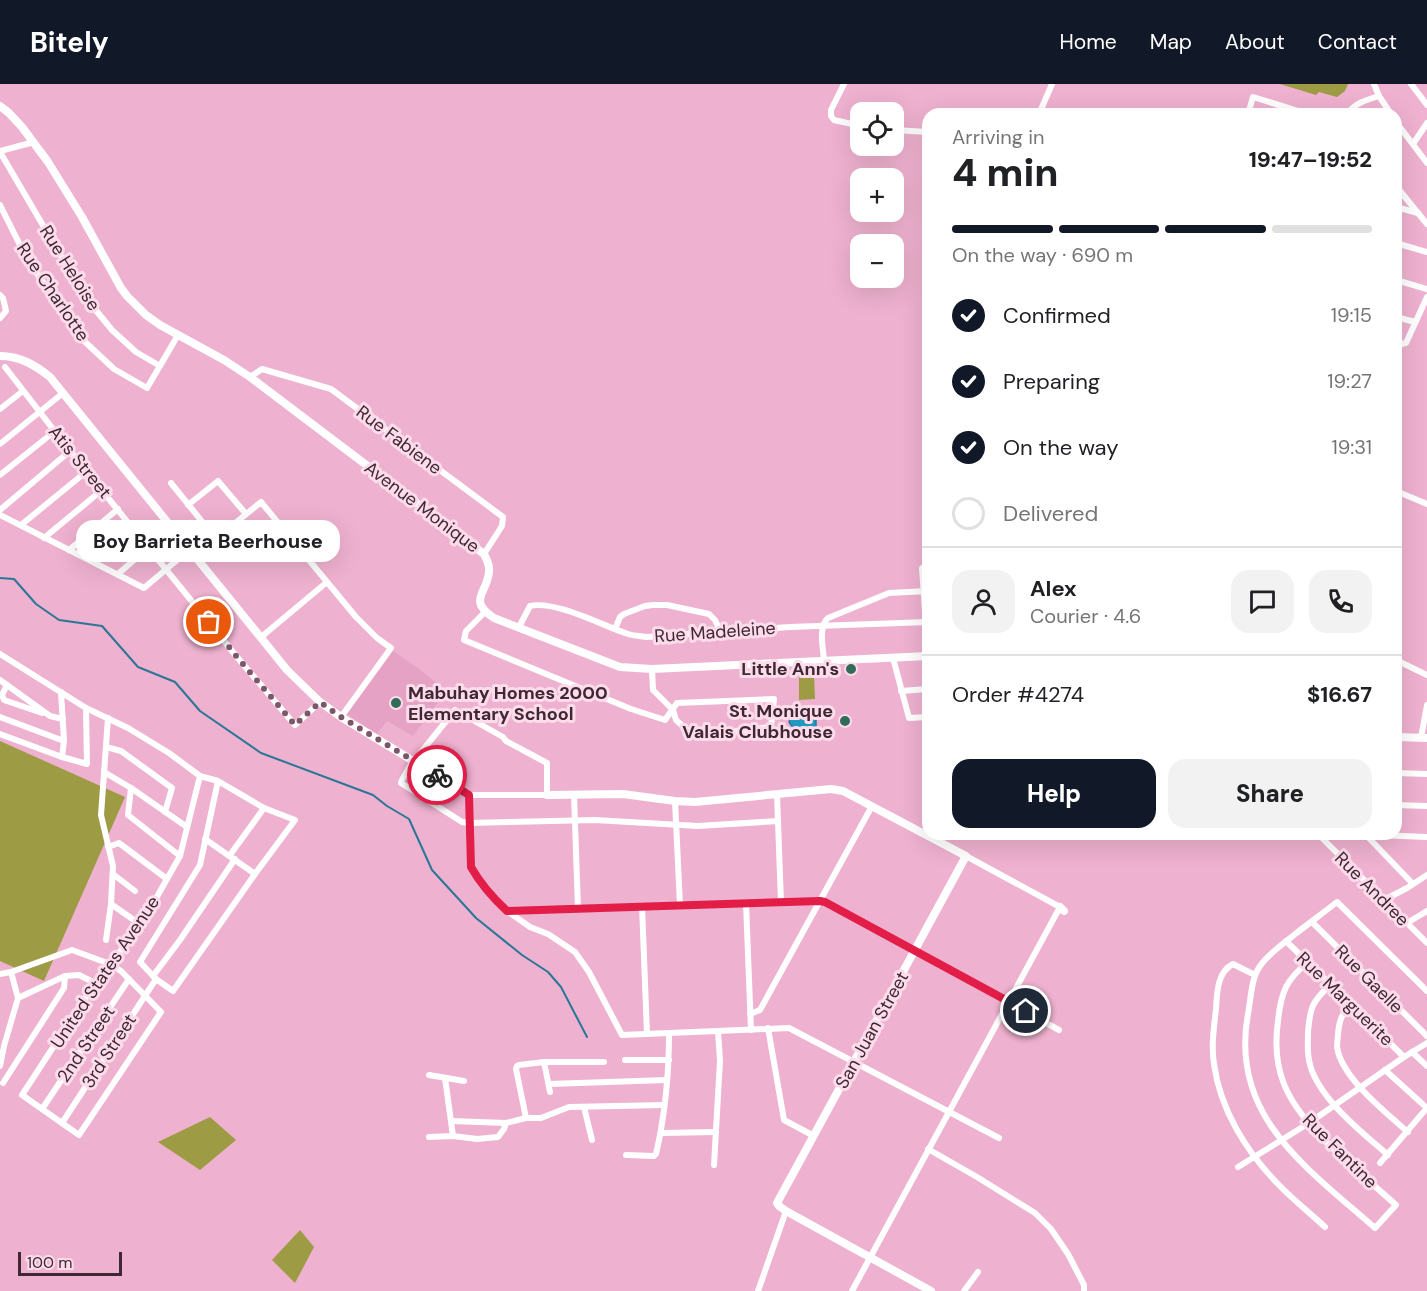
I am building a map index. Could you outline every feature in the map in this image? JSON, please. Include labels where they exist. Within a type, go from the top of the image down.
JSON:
[{"type":"street","points":[[844,84],[831,110],[831,116],[834,120],[850,124]]},
{"type":"street","points":[[1042,108],[1052,84]]},
{"type":"street","points":[[1374,84],[1387,108]]},
{"type":"street","points":[[1412,85],[1427,105]]},
{"type":"street","points":[[1351,108],[1364,100],[1379,96]]},
{"type":"street","points":[[1250,108],[1253,98],[1279,108]]},
{"type":"street","name":"Avenue Monique","points":[[0,106],[34,142],[70,198],[121,288],[146,315],[250,377],[484,554],[489,565],[489,574],[480,601],[485,612]]},
{"type":"street","points":[[1413,144],[1427,123]]},
{"type":"street","points":[[1402,130],[1427,163]]},
{"type":"street","points":[[904,131],[922,132]]},
{"type":"street","points":[[0,152],[34,142]]},
{"type":"street","name":"Rue Heloise","points":[[0,152],[85,297],[112,330],[136,352],[160,366]]},
{"type":"street","points":[[1402,193],[1427,224]]},
{"type":"street","name":"Rue Charlotte","points":[[0,206],[27,259],[82,339],[114,369],[147,388],[160,366]]},
{"type":"street","points":[[1402,209],[1419,214]]},
{"type":"street","points":[[1402,245],[1427,252]]},
{"type":"street","points":[[1402,282],[1427,289]]},
{"type":"street","points":[[0,295],[6,311],[0,318]]},
{"type":"street","points":[[1402,344],[1406,343],[1427,297]]},
{"type":"street","points":[[1402,319],[1415,322]]},
{"type":"street","points":[[160,366],[178,335]]},
{"type":"street","points":[[0,356],[26,361],[50,377],[260,638],[287,670],[320,702],[469,795],[623,794],[695,802],[831,789],[843,791],[922,833]]},
{"type":"street","name":"Atis Street","points":[[5,367],[70,451],[295,725],[320,702]]},
{"type":"street","name":"Rue Fabiene","points":[[250,377],[262,369],[331,389],[503,517],[502,526],[484,554]]},
{"type":"street","points":[[1,405],[23,391]]},
{"type":"street","points":[[0,444],[63,393]]},
{"type":"street","points":[[0,475],[54,431]]},
{"type":"street","points":[[0,510],[70,451]]},
{"type":"street","points":[[21,525],[87,471]]},
{"type":"street","points":[[188,505],[218,481],[246,514]]},
{"type":"street","points":[[171,483],[216,539]]},
{"type":"street","points":[[44,538],[102,490]]},
{"type":"street","points":[[1402,494],[1427,504]]},
{"type":"street","points":[[0,515],[144,588],[166,569],[216,539],[261,502],[356,617],[374,635],[392,648],[341,717]]},
{"type":"street","points":[[69,550],[118,509]]},
{"type":"street","points":[[93,561],[133,527]]},
{"type":"street","points":[[118,574],[149,547]]},
{"type":"street","points":[[260,638],[327,582]]},
{"type":"street","points":[[824,660],[822,626],[828,618],[889,593],[922,591]]},
{"type":"street","name":"Rue Madeleine","points":[[519,627],[530,606],[537,605],[568,611],[631,635],[647,637],[720,631],[922,623]]},
{"type":"street","points":[[615,629],[620,617],[624,614],[645,606],[667,605],[709,615],[715,620],[720,631]]},
{"type":"street","points":[[652,669],[653,690],[673,710],[676,720],[688,731],[723,733],[771,727],[774,699],[678,703],[673,710],[665,720],[631,709],[464,640],[466,631],[485,612],[620,667],[652,669],[922,656]]},
{"type":"street","points":[[0,654],[86,708],[128,728],[169,753],[200,776],[218,781],[264,808],[295,820],[173,991],[154,977],[140,962],[200,865],[218,781]]},
{"type":"street","points":[[893,658],[909,718],[922,717]]},
{"type":"street","points":[[1402,663],[1427,675]]},
{"type":"street","points":[[0,680],[50,716]]},
{"type":"street","points":[[7,685],[2,695],[4,700],[63,719]]},
{"type":"street","points":[[901,691],[922,689]]},
{"type":"street","points":[[61,692],[64,741],[62,757]]},
{"type":"street","points":[[1402,737],[1424,738],[1427,705]]},
{"type":"street","points":[[0,734],[87,764],[86,708]]},
{"type":"street","points":[[547,795],[547,763],[455,710],[414,761],[401,783],[462,822],[470,823],[614,820],[676,825],[717,825],[778,821]]},
{"type":"street","points":[[0,717],[64,741]]},
{"type":"street","points":[[106,940],[113,874],[101,815],[108,718]]},
{"type":"street","points":[[106,747],[122,752],[172,788],[165,812]]},
{"type":"street","points":[[104,772],[187,827]]},
{"type":"street","points":[[1402,773],[1427,774]]},
{"type":"street","name":"United States Avenue","points":[[42,1109],[22,1095],[95,983],[141,925],[180,856],[200,776]]},
{"type":"street","points":[[131,788],[128,815],[180,856]]},
{"type":"street","points":[[574,794],[578,909]]},
{"type":"street","points":[[469,795],[471,867],[496,901],[507,911],[530,927],[548,934],[576,952],[622,1035],[789,1028],[999,1138]]},
{"type":"street","points":[[777,795],[780,902]]},
{"type":"street","points":[[675,801],[680,905]]},
{"type":"street","points":[[1402,805],[1427,806]]},
{"type":"street","points":[[750,1014],[760,1010],[872,806]]},
{"type":"street","points":[[154,977],[264,808]]},
{"type":"street","points":[[1402,836],[1427,837]]},
{"type":"street","points":[[205,839],[255,874]]},
{"type":"street","points":[[852,1291],[928,1149],[1062,909],[936,840]]},
{"type":"street","name":"Rue Andree","points":[[1324,840],[1427,944]]},
{"type":"street","points":[[1371,840],[1413,884]]},
{"type":"street","points":[[108,847],[119,843],[167,879]]},
{"type":"street","name":"San Juan Street","points":[[786,1211],[777,1203],[966,856]]},
{"type":"street","points":[[113,874],[135,891]]},
{"type":"street","points":[[1384,900],[1427,874]]},
{"type":"street","points":[[507,911],[825,902],[1059,1030]]},
{"type":"street","points":[[1281,1140],[1260,1108],[1250,1082],[1244,1054],[1245,1032],[1255,975],[1269,954],[1337,902],[1427,991]]},
{"type":"street","points":[[111,903],[141,925]]},
{"type":"street","points":[[746,903],[751,1029]]},
{"type":"street","points":[[642,906],[647,1034]]},
{"type":"street","points":[[1407,923],[1427,911]]},
{"type":"street","name":"Rue Gaelle","points":[[1312,922],[1427,1036]]},
{"type":"street","name":"Rue Marguerite","points":[[1286,941],[1404,1057]]},
{"type":"street","points":[[0,975],[72,950],[110,964],[121,971],[161,1012],[79,1135],[42,1109]]},
{"type":"street","name":"Rue Fantine","points":[[1281,1140],[1300,1161],[1375,1228],[1396,1205],[1328,1144],[1295,1105],[1285,1085],[1278,1063],[1276,1038],[1280,1004],[1287,983],[1308,962]]},
{"type":"street","points":[[1255,975],[1233,964],[1226,967],[1222,974],[1218,990],[1213,1045],[1219,1092],[1238,1132],[1255,1156],[1277,1184],[1325,1227]]},
{"type":"street","points":[[7,1074],[0,1067],[18,998],[11,972]]},
{"type":"street","points":[[18,998],[65,976],[79,975],[95,983]]},
{"type":"street","points":[[3,1083],[63,988],[65,976]]},
{"type":"street","name":"3rd Street","points":[[62,1123],[145,995],[154,977]]},
{"type":"street","name":"2nd Street","points":[[42,1109],[129,979]]},
{"type":"street","points":[[1331,984],[1316,999],[1311,1008],[1307,1044],[1309,1062],[1316,1078],[1334,1106],[1388,1155]]},
{"type":"street","points":[[1352,1005],[1342,1014],[1340,1022],[1337,1046],[1341,1059],[1360,1088],[1408,1132]]},
{"type":"street","points":[[768,1028],[784,1120],[814,1136]]},
{"type":"street","points":[[714,1165],[720,1061],[718,1031]]},
{"type":"street","points":[[626,1155],[654,1156],[656,1154],[661,1133],[667,1080],[669,1033]]},
{"type":"street","points":[[1238,1167],[1310,1123],[1427,1043]]},
{"type":"street","points":[[1412,1052],[1427,1066]]},
{"type":"street","points":[[625,1060],[669,1060]]},
{"type":"street","points":[[544,1062],[550,1092]]},
{"type":"street","points":[[526,1118],[517,1066],[544,1062],[604,1062]]},
{"type":"street","points":[[1380,1163],[1427,1108],[1385,1070]]},
{"type":"street","points":[[429,1075],[464,1081]]},
{"type":"street","points":[[445,1078],[453,1136]]},
{"type":"street","points":[[549,1084],[667,1080]]},
{"type":"street","points":[[451,1121],[506,1123],[526,1118],[541,1118],[569,1107],[664,1105]]},
{"type":"street","points":[[584,1107],[592,1140]]},
{"type":"street","points":[[429,1137],[453,1136],[477,1139],[498,1137],[506,1123]]},
{"type":"street","points":[[661,1133],[716,1132]]},
{"type":"street","points":[[928,1149],[1035,1213],[1051,1229],[1068,1254],[1084,1285],[1084,1291]]},
{"type":"street","points":[[758,1291],[786,1211],[931,1291]]},
{"type":"street","points":[[964,1291],[978,1272]]},
{"type":"shaded area","points":[[1280,84],[1348,84],[1345,91],[1337,97],[1319,92],[1316,95]]},
{"type":"shaded area","name":"Mabuhay Homes 2000 Elementary School","points":[[393,651],[446,691],[413,736],[387,721],[377,734],[347,714]]},
{"type":"shaded area","points":[[799,674],[814,674],[815,699],[799,700]]},
{"type":"shaded area","points":[[0,741],[125,797],[44,981],[0,961]]},
{"type":"shaded area","points":[[210,1117],[236,1140],[200,1170],[158,1142]]},
{"type":"shaded area","points":[[300,1230],[314,1247],[295,1283],[272,1260]]},
{"type":"water","points":[[816,713],[816,727],[797,729],[789,722],[796,714]]},
{"type":"waterway","points":[[0,578],[14,579],[36,604],[59,620],[102,626],[138,667],[175,682],[200,711],[261,753],[373,795],[409,819],[432,870],[476,918],[522,955],[548,972],[561,987],[587,1037]]},
{"type":"way so far","points":[[209,622],[295,725],[320,702],[437,775]]},
{"type":"place","name":"Boy Barrieta Beerhouse","points":[[209,622]]},
{"type":"place","name":"Little Ann's","points":[[851,669]]},
{"type":"place","name":"Mabuhay Homes 2000 Elementary School","points":[[396,703]]},
{"type":"place","name":"St. Monique Valais Clubhouse","points":[[845,721]]},
{"type":"route","points":[[437,775],[469,795],[471,867],[496,901],[507,911],[820,901],[1026,1011]]}]
